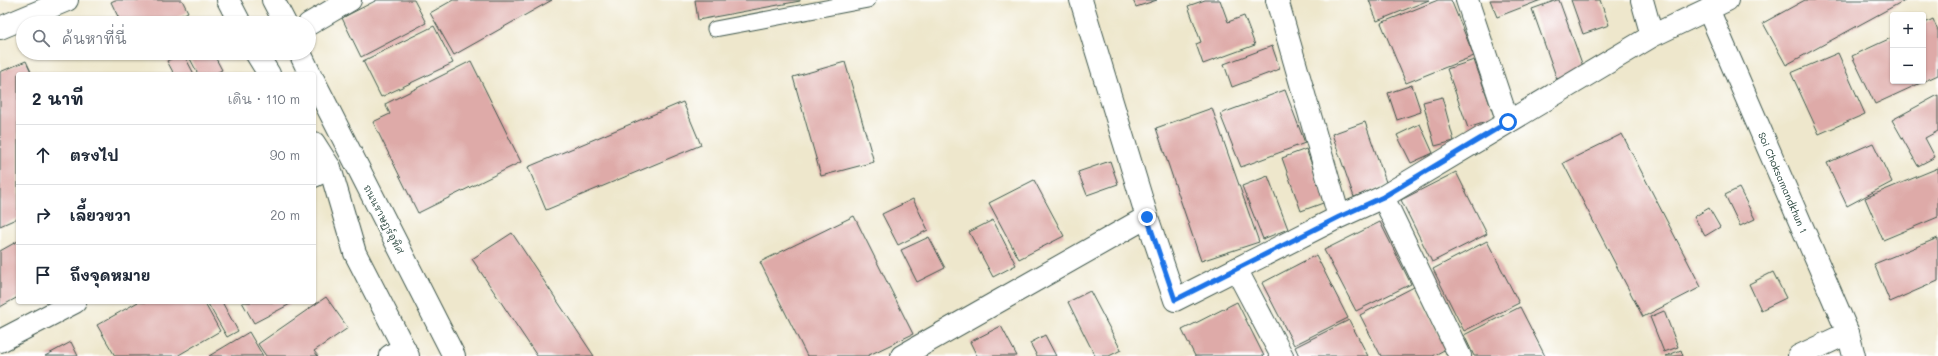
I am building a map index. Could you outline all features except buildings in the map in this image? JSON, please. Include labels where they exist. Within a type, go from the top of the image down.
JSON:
[{"type":"street","points":[[29,16],[67,0]]},
{"type":"street","points":[[228,0],[236,16]]},
{"type":"street","points":[[273,0],[281,16]]},
{"type":"street","points":[[316,20],[350,0]]},
{"type":"street","points":[[1081,0],[1147,217],[1175,300],[1339,217],[1383,197],[1652,36],[1717,5]]},
{"type":"street","points":[[1277,0],[1339,217]]},
{"type":"street","points":[[1467,0],[1508,122]]},
{"type":"street","points":[[1642,0],[1652,36]]},
{"type":"street","name":"Soi Choksamandkhun 1","points":[[1717,5],[1848,333],[1854,356]]},
{"type":"street","points":[[0,28],[16,21]]},
{"type":"street","points":[[260,60],[268,72]]},
{"type":"street","points":[[303,60],[309,72]]},
{"type":"street","name":"ถนนราษฏร์อุทิศ","points":[[316,85],[454,356]]},
{"type":"street","points":[[316,150],[322,172],[355,253],[401,353]]},
{"type":"street","points":[[1383,197],[1460,356]]},
{"type":"street","points":[[902,356],[1147,217]]},
{"type":"street","points":[[1236,269],[1282,356]]},
{"type":"street","points":[[0,341],[71,304]]},
{"type":"street","points":[[1799,356],[1848,333]]},
{"type":"lane","points":[[715,29],[868,0]]},
{"type":"route","points":[[1147,217],[1175,300],[1339,217],[1383,197],[1508,122]]}]
